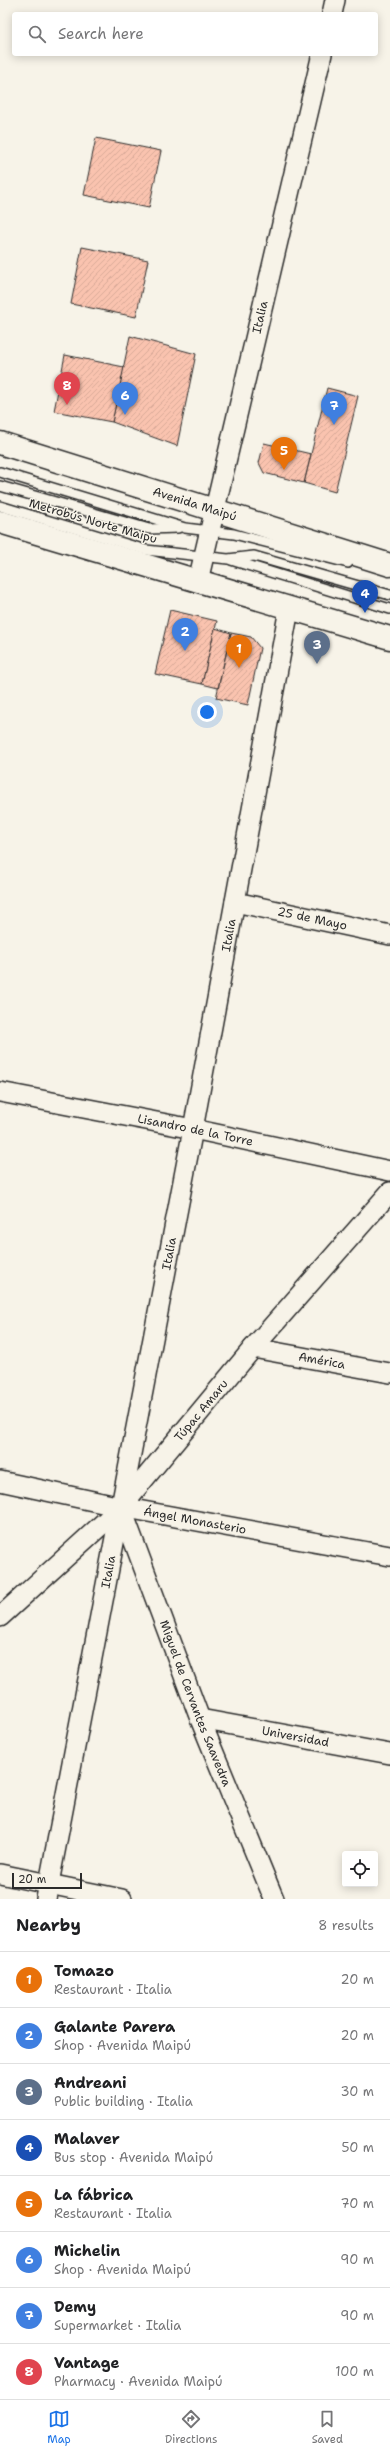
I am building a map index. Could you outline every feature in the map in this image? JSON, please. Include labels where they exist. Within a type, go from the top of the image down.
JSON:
[{"type":"main road","name":"Avenida Maipú","points":[[0,443],[390,565]]},
{"type":"main road","points":[[0,522],[390,638]]},
{"type":"street","points":[[332,12],[335,0]]},
{"type":"street","name":"Italia","points":[[198,581],[322,56]]},
{"type":"street","name":"Italia","points":[[47,1892],[193,1129],[288,608]]},
{"type":"street","name":"25 de Mayo","points":[[235,902],[390,935]]},
{"type":"street","name":"Lisandro de la Torre","points":[[0,1092],[193,1129],[390,1171]]},
{"type":"street","name":"Túpac Amaru","points":[[0,1617],[121,1507],[253,1348],[390,1192]]},
{"type":"street","name":"América","points":[[253,1348],[390,1373]]},
{"type":"street","name":"Ángel Monasterio","points":[[0,1481],[121,1507],[390,1556]]},
{"type":"street","name":"Miguel de Cervantes Saavedra","points":[[121,1507],[200,1719],[274,1899]]},
{"type":"street","name":"Universidad","points":[[200,1719],[390,1754]]},
{"type":"street","points":[[0,1874],[47,1892],[122,1899]]},
{"type":"lane","name":"Metrobús Norte Maipu","points":[[2,473],[186,528]]},
{"type":"lane","name":"Metrobús Norte Maipu","points":[[2,486],[149,529],[186,528],[234,534],[390,573]]},
{"type":"lane","name":"Metrobús Norte Maipu","points":[[0,506],[146,550],[228,559],[254,556],[390,595]]},
{"type":"lane","name":"Metrobús Norte Maipu","points":[[228,559],[390,609]]},
{"type":"lane","name":"Metrobús Norte Maipu","points":[[372,590],[390,601]]},
{"type":"lane","name":"Metrobús Norte Maipu","points":[[369,603],[390,601]]},
{"type":"building","points":[[96,138],[161,151],[149,208],[84,195]]},
{"type":"building","points":[[82,247],[148,260],[136,317],[71,304]]},
{"type":"building","points":[[130,336],[196,354],[177,446],[112,422]]},
{"type":"building","points":[[65,355],[124,367],[112,422],[54,411]]},
{"type":"building","points":[[327,388],[358,396],[335,492],[304,483]]},
{"type":"building","points":[[264,443],[311,454],[304,483],[264,473],[259,463]]},
{"type":"building","points":[[170,610],[217,621],[202,684],[155,674]]},
{"type":"building","points":[[215,628],[231,633],[218,688],[202,684]]},
{"type":"building","points":[[231,633],[251,637],[260,648],[248,705],[216,698]]},
{"type":"place","name":"Vantage","points":[[67,405]]},
{"type":"place","name":"Michelin","points":[[125,415]]},
{"type":"place","name":"Demy","points":[[334,425]]},
{"type":"place","name":"La fábrica","points":[[284,470]]},
{"type":"place","name":"Malaver","points":[[365,613]]},
{"type":"place","name":"Galante Parera","points":[[185,651]]},
{"type":"place","name":"Andreani","points":[[317,664]]},
{"type":"place","name":"Tomazo","points":[[239,668]]}]
